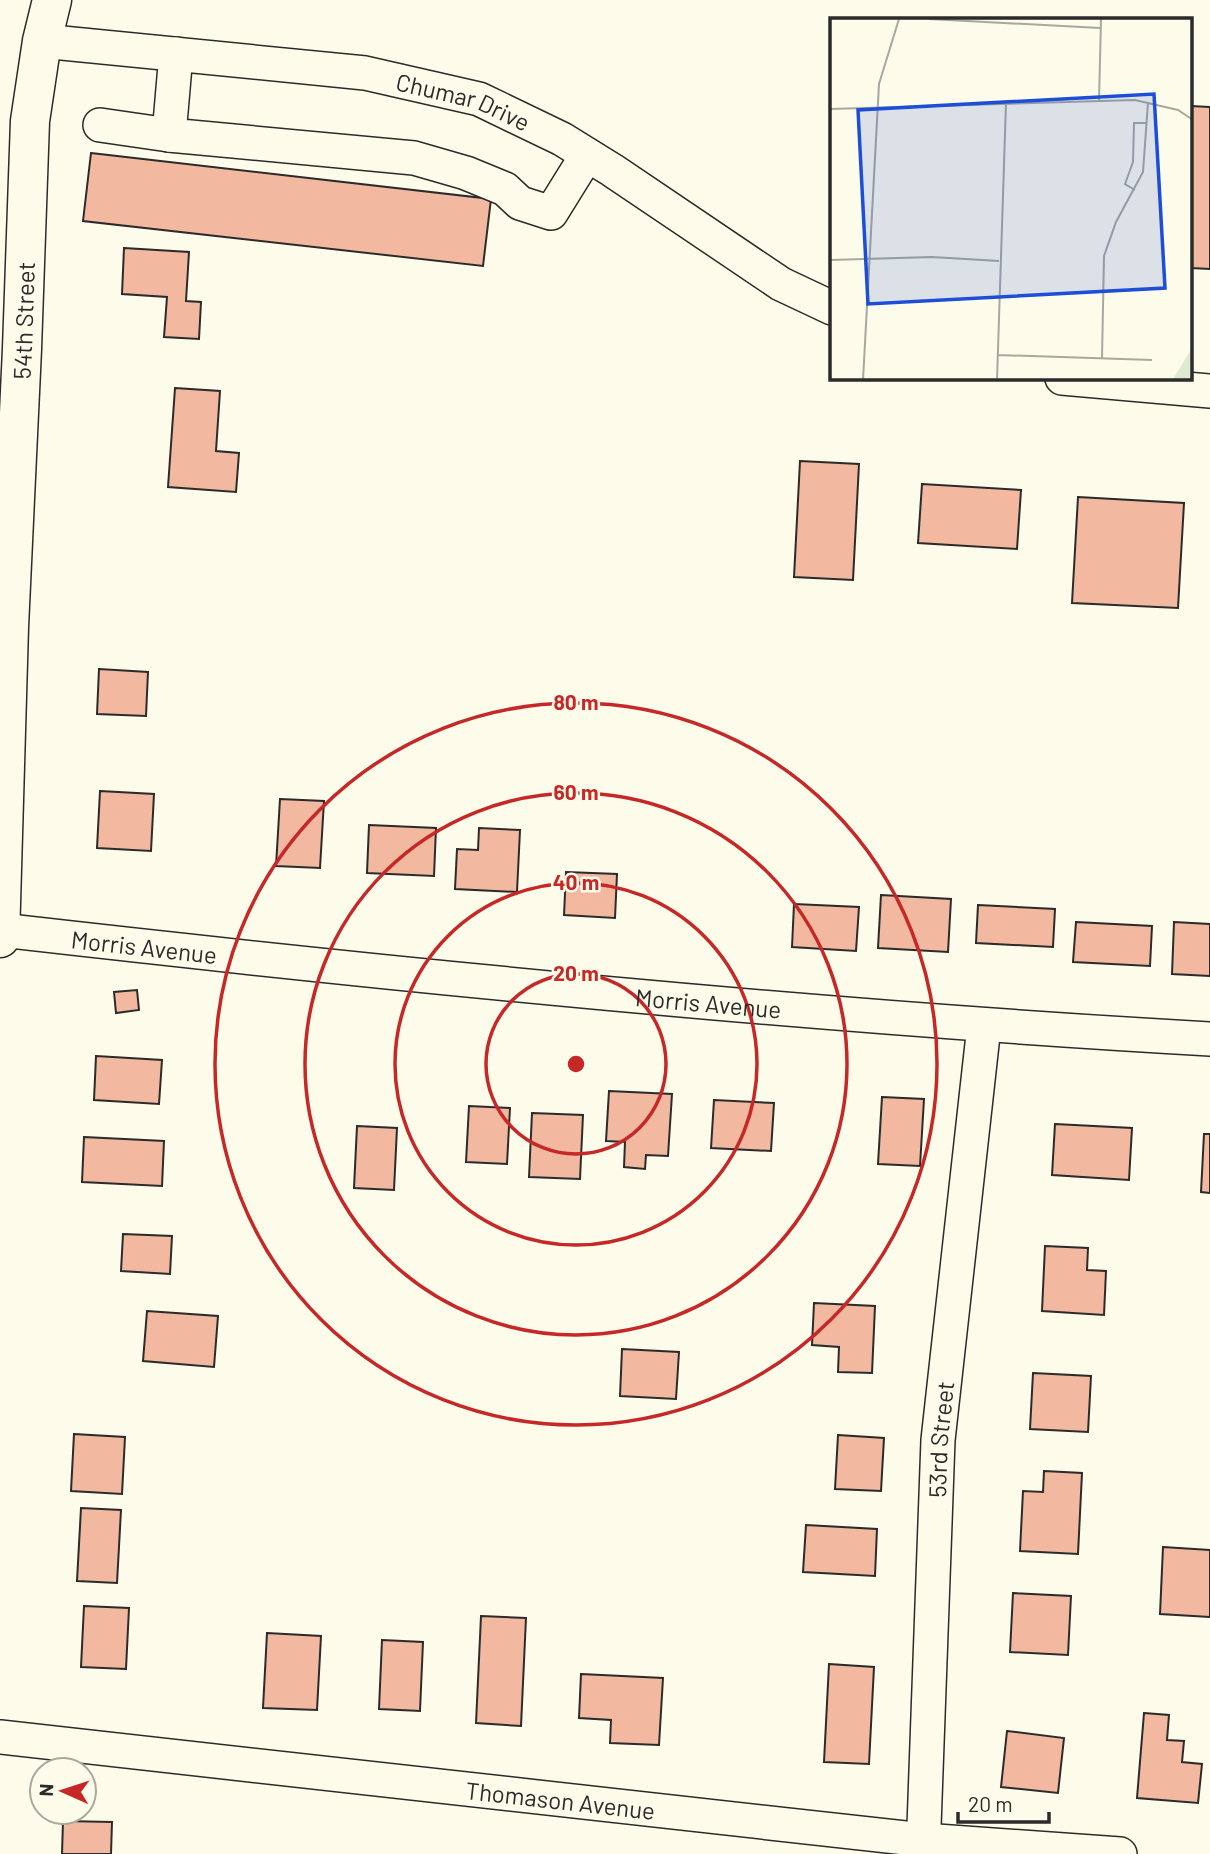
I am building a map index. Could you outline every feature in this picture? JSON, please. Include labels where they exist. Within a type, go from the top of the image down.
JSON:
[{"type":"main road","name":"54th Street","points":[[0,938],[9,627],[11,348],[30,121],[52,0]]},
{"type":"street","name":"Chumar Drive","points":[[43,41],[365,73],[479,99],[562,139],[781,284],[830,307]]},
{"type":"street","points":[[169,135],[176,54]]},
{"type":"street","points":[[100,125],[169,135],[414,158],[466,173],[505,189],[520,203],[551,213],[587,155]]},
{"type":"street","points":[[1085,380],[1210,391]]},
{"type":"street","name":"Morris Avenue","points":[[0,929],[308,965],[984,1026],[1210,1038]]},
{"type":"street","name":"53rd Street","points":[[923,1847],[937,1440],[984,1026]]},
{"type":"street","name":"Thomason Avenue","points":[[0,1737],[923,1847],[1120,1854]]},
{"type":"building","points":[[1192,106],[1210,107],[1210,269],[1192,268]]},
{"type":"building","points":[[91,153],[491,199],[483,266],[83,221]]},
{"type":"building","points":[[124,248],[189,252],[186,301],[201,302],[199,339],[164,337],[167,297],[122,294]]},
{"type":"building","points":[[175,388],[220,391],[216,451],[239,453],[236,492],[168,487]]},
{"type":"building","points":[[800,461],[859,464],[853,580],[794,577]]},
{"type":"building","points":[[922,484],[1021,490],[1017,549],[918,543]]},
{"type":"building","points":[[1078,497],[1184,503],[1178,608],[1072,603]]},
{"type":"building","points":[[99,669],[148,672],[146,716],[97,714]]},
{"type":"building","points":[[100,791],[154,794],[151,851],[97,848]]},
{"type":"building","points":[[280,799],[324,801],[320,868],[276,866]]},
{"type":"building","points":[[369,825],[436,828],[434,876],[367,873]]},
{"type":"building","points":[[479,828],[520,830],[517,892],[455,889],[457,849],[478,850]]},
{"type":"building","points":[[566,872],[617,874],[615,918],[564,915]]},
{"type":"building","points":[[881,895],[951,899],[948,952],[878,948]]},
{"type":"building","points":[[794,904],[859,907],[856,951],[792,947]]},
{"type":"building","points":[[978,905],[1055,909],[1053,947],[976,943]]},
{"type":"building","points":[[1076,922],[1152,926],[1150,966],[1073,962]]},
{"type":"building","points":[[1174,922],[1210,924],[1210,976],[1172,974]]},
{"type":"building","points":[[137,990],[139,1010],[116,1013],[114,992]]},
{"type":"building","points":[[96,1056],[162,1060],[159,1104],[94,1100]]},
{"type":"building","points":[[609,1091],[672,1094],[668,1156],[646,1155],[645,1169],[624,1167],[625,1142],[606,1141]]},
{"type":"building","points":[[882,1097],[924,1099],[920,1166],[878,1164]]},
{"type":"building","points":[[714,1100],[774,1103],[771,1151],[711,1148]]},
{"type":"building","points":[[469,1106],[510,1108],[507,1164],[466,1162]]},
{"type":"building","points":[[532,1113],[583,1115],[580,1179],[529,1177]]},
{"type":"building","points":[[1055,1124],[1132,1128],[1129,1180],[1052,1175]]},
{"type":"building","points":[[357,1126],[397,1128],[394,1190],[354,1188]]},
{"type":"building","points":[[1204,1134],[1210,1134],[1210,1193],[1201,1192]]},
{"type":"building","points":[[84,1137],[164,1141],[162,1186],[82,1182]]},
{"type":"building","points":[[123,1234],[172,1236],[170,1274],[121,1271]]},
{"type":"building","points":[[1045,1246],[1088,1248],[1087,1270],[1106,1271],[1104,1315],[1042,1311]]},
{"type":"building","points":[[814,1303],[875,1306],[872,1373],[838,1372],[839,1347],[812,1345]]},
{"type":"building","points":[[147,1311],[218,1316],[214,1367],[143,1361]]},
{"type":"building","points":[[622,1349],[679,1352],[676,1399],[620,1396]]},
{"type":"building","points":[[1033,1373],[1091,1376],[1088,1432],[1030,1429]]},
{"type":"building","points":[[74,1434],[125,1437],[122,1494],[71,1491]]},
{"type":"building","points":[[838,1435],[884,1438],[881,1491],[835,1489]]},
{"type":"building","points":[[1044,1471],[1082,1473],[1078,1554],[1020,1551],[1023,1491],[1043,1492]]},
{"type":"building","points":[[81,1508],[121,1510],[117,1583],[77,1581]]},
{"type":"building","points":[[806,1525],[877,1529],[875,1576],[803,1572]]},
{"type":"building","points":[[1163,1547],[1210,1550],[1210,1617],[1160,1614]]},
{"type":"building","points":[[1013,1593],[1071,1596],[1068,1655],[1010,1652]]},
{"type":"building","points":[[84,1606],[129,1608],[126,1669],[81,1667]]},
{"type":"building","points":[[481,1616],[526,1618],[521,1726],[476,1723]]},
{"type":"building","points":[[267,1633],[321,1636],[317,1710],[263,1708]]},
{"type":"building","points":[[382,1640],[423,1642],[420,1711],[379,1709]]},
{"type":"building","points":[[829,1664],[874,1667],[869,1764],[824,1762]]},
{"type":"building","points":[[581,1674],[663,1678],[659,1745],[610,1743],[611,1720],[579,1718]]},
{"type":"building","points":[[1144,1713],[1169,1715],[1167,1740],[1184,1741],[1182,1762],[1202,1764],[1198,1803],[1137,1798]]},
{"type":"building","points":[[1007,1731],[1064,1738],[1058,1793],[1001,1787]]},
{"type":"building","points":[[98,1822],[112,1822],[111,1854],[62,1854],[63,1826],[98,1826]]}]
